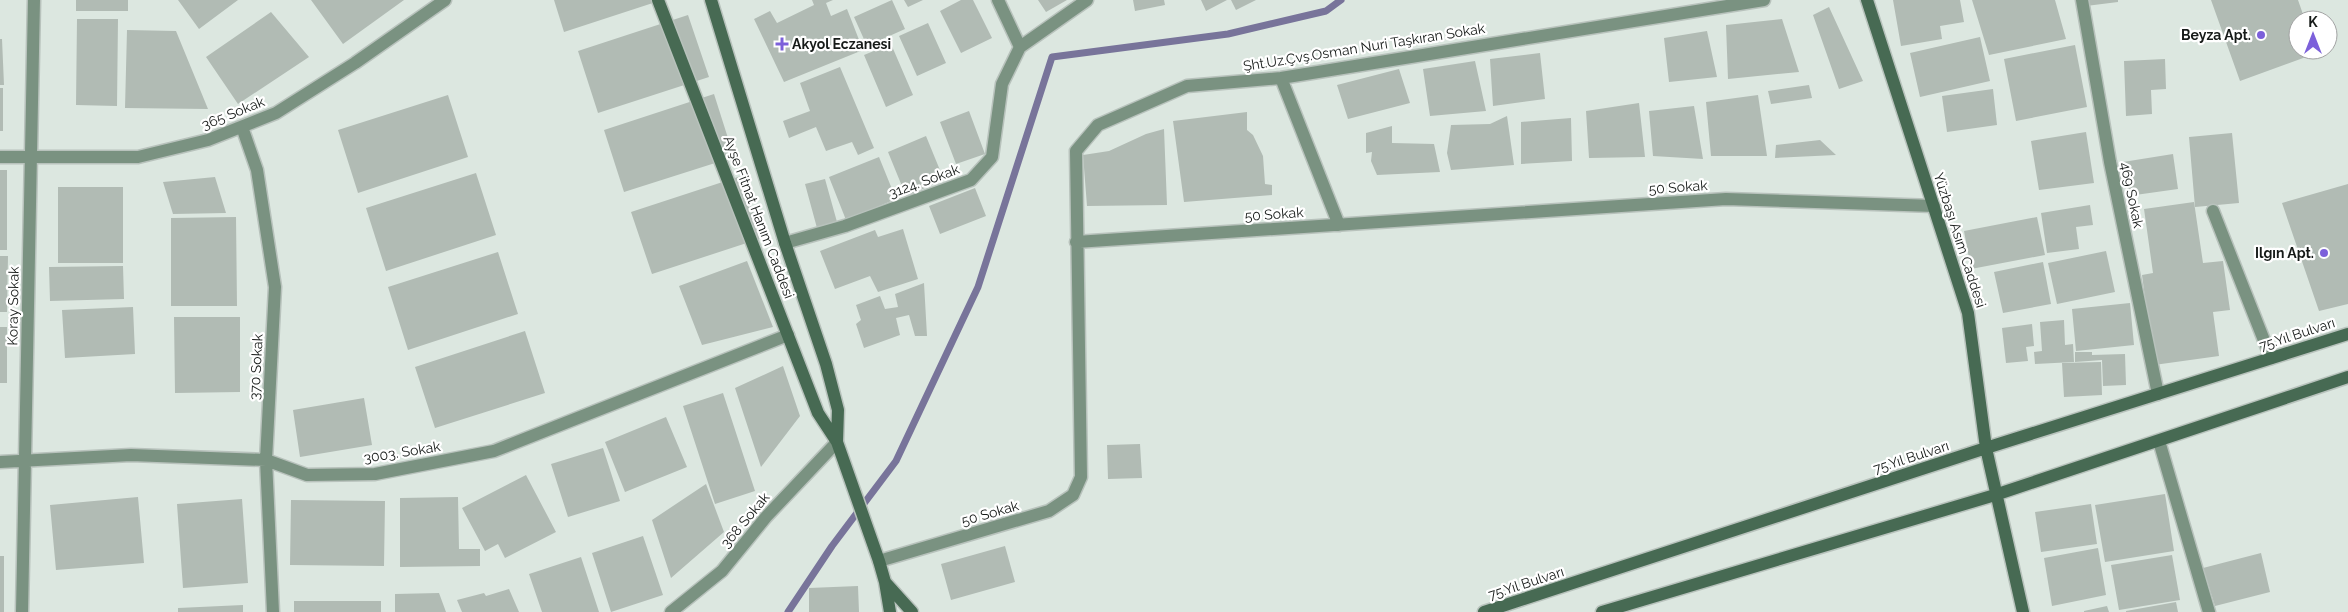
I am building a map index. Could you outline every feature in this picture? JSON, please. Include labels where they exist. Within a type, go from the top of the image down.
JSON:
[{"type":"main road","name":"Ayşe Fitnat Hanım Caddesi","points":[[658,0],[818,413],[837,442],[885,582],[891,610]]},
{"type":"main road","name":"Ayşe Fitnat Hanım Caddesi","points":[[710,0],[785,243],[826,364],[838,410],[837,442]]},
{"type":"main road","name":"Yüzbaşı Asım Caddesi","points":[[1867,0],[1968,313],[1986,448],[1995,495],[2023,612]]},
{"type":"main road","name":"75.Yıl Bulvarı","points":[[1484,612],[1986,448],[2348,334]]},
{"type":"main road","points":[[1602,612],[1995,495],[2348,378]]},
{"type":"main road","points":[[885,582],[912,612]]},
{"type":"street","name":"Koray Sokak","points":[[22,612],[34,0]]},
{"type":"street","name":"365 Sokak","points":[[0,158],[138,157],[208,140],[276,113],[355,63],[445,0]]},
{"type":"street","points":[[998,0],[1020,47]]},
{"type":"street","name":"3124. Sokak","points":[[785,243],[845,226],[971,180],[992,157],[1002,84],[1020,47],[1064,14],[1087,0]]},
{"type":"street","name":"Şht.Uz.Çvş.Osman Nuri Taşkıran Sokak","points":[[1076,242],[1076,151],[1098,126],[1187,86],[1281,78],[1764,0]]},
{"type":"street","name":"469 Sokak","points":[[2082,0],[2110,162],[2158,394]]},
{"type":"street","points":[[1281,78],[1340,224]]},
{"type":"street","name":"370 Sokak","points":[[242,127],[258,170],[275,287],[266,460],[273,612]]},
{"type":"street","name":"50 Sokak","points":[[878,561],[1049,511],[1073,495],[1081,478],[1076,242],[1726,199],[1934,206]]},
{"type":"street","points":[[2213,211],[2271,358]]},
{"type":"street","name":"3003. Sokak","points":[[0,462],[131,455],[266,460],[307,475],[375,474],[494,451],[788,335]]},
{"type":"street","points":[[2159,441],[2208,612]]},
{"type":"street","name":"368 Sokak","points":[[670,612],[722,571],[766,517],[837,442]]},
{"type":"building","points":[[76,0],[128,0],[128,11],[76,11]]},
{"type":"building","points":[[178,0],[238,0],[199,29]]},
{"type":"building","points":[[311,0],[404,0],[343,44]]},
{"type":"building","points":[[554,0],[662,0],[564,32]]},
{"type":"building","points":[[812,0],[833,0],[826,3],[831,16],[847,9],[863,50],[784,82],[754,19],[770,11],[777,23],[814,5]]},
{"type":"building","points":[[892,0],[905,29],[867,46],[854,17]]},
{"type":"building","points":[[904,0],[923,0],[908,7]]},
{"type":"building","points":[[961,0],[973,0],[992,38],[961,53],[940,11]]},
{"type":"building","points":[[1038,0],[1067,0],[1046,12]]},
{"type":"building","points":[[1133,0],[1164,0],[1165,5],[1135,11]]},
{"type":"building","points":[[1201,0],[1227,0],[1206,11]]},
{"type":"building","points":[[1231,0],[1256,0],[1236,10]]},
{"type":"building","points":[[1893,0],[1960,0],[1964,22],[1940,26],[1942,39],[1901,46]]},
{"type":"building","points":[[1972,0],[2055,0],[2066,39],[1989,55]]},
{"type":"building","points":[[2085,0],[2118,0],[2118,2],[2086,6]]},
{"type":"building","name":"Beyza Apt.","points":[[2211,0],[2298,0],[2302,10],[2288,10],[2288,60],[2298,60],[2240,81]]},
{"type":"building","points":[[1829,7],[1863,81],[1839,89],[1813,15]]},
{"type":"building","points":[[271,12],[309,57],[238,104],[206,57]]},
{"type":"building","points":[[688,15],[709,77],[598,113],[578,51]]},
{"type":"building","points":[[77,19],[118,19],[117,106],[76,105]]},
{"type":"building","points":[[1782,19],[1799,72],[1728,79],[1726,25]]},
{"type":"building","points":[[928,23],[946,63],[917,76],[899,36]]},
{"type":"building","points":[[127,30],[176,31],[208,109],[125,108]]},
{"type":"building","points":[[1707,31],[1717,77],[1669,82],[1664,38]]},
{"type":"building","points":[[1980,37],[1990,81],[1920,97],[1910,53]]},
{"type":"building","points":[[0,39],[2,39],[4,85],[0,85]]},
{"type":"building","points":[[891,44],[913,95],[886,107],[864,55]]},
{"type":"building","points":[[2075,45],[2087,107],[2016,121],[2004,59]]},
{"type":"building","points":[[1540,53],[1545,99],[1493,106],[1490,59]]},
{"type":"building","points":[[2165,59],[2166,89],[2151,90],[2152,114],[2126,116],[2124,61]]},
{"type":"building","points":[[1475,61],[1486,111],[1430,116],[1423,69]]},
{"type":"building","points":[[840,67],[874,148],[858,155],[852,142],[826,151],[816,127],[789,138],[783,121],[810,111],[800,83]]},
{"type":"building","points":[[1399,69],[1410,103],[1348,119],[1337,85]]},
{"type":"building","points":[[1809,85],[1812,98],[1771,104],[1768,91]]},
{"type":"building","points":[[0,88],[3,88],[3,131],[0,131]]},
{"type":"building","points":[[1993,89],[1997,125],[1947,132],[1942,96]]},
{"type":"building","points":[[714,94],[734,157],[624,192],[604,130]]},
{"type":"building","points":[[448,95],[468,157],[358,193],[338,130]]},
{"type":"building","points":[[1758,95],[1767,156],[1711,156],[1706,102]]},
{"type":"building","points":[[1639,103],[1645,157],[1589,158],[1586,111]]},
{"type":"building","points":[[1694,106],[1703,159],[1653,156],[1649,111]]},
{"type":"building","points":[[969,111],[985,154],[956,164],[940,122]]},
{"type":"building","points":[[1247,112],[1247,130],[1253,135],[1263,156],[1265,184],[1272,185],[1272,195],[1184,202],[1173,121]]},
{"type":"building","points":[[1507,116],[1514,165],[1451,170],[1447,153],[1451,125],[1490,124]]},
{"type":"building","points":[[1571,118],[1572,161],[1521,164],[1521,122]]},
{"type":"building","points":[[1392,126],[1392,143],[1434,144],[1440,172],[1377,175],[1371,161],[1372,152],[1366,153],[1366,133]]},
{"type":"building","points":[[1164,129],[1167,205],[1087,206],[1083,155],[1109,151],[1146,134]]},
{"type":"building","points":[[2086,132],[2094,183],[2039,190],[2031,141]]},
{"type":"building","points":[[2232,133],[2239,203],[2195,207],[2189,137]]},
{"type":"building","points":[[926,136],[944,180],[906,196],[888,152]]},
{"type":"building","points":[[1820,140],[1836,155],[1775,158],[1776,145]]},
{"type":"building","points":[[2173,154],[2178,189],[2128,196],[2123,162]]},
{"type":"building","points":[[879,157],[896,199],[846,220],[829,177]]},
{"type":"building","points":[[0,170],[7,170],[7,250],[0,250]]},
{"type":"building","points":[[476,173],[496,235],[386,271],[366,208]]},
{"type":"building","points":[[741,176],[762,238],[652,274],[631,212]]},
{"type":"building","points":[[215,177],[226,213],[173,214],[163,182]]},
{"type":"building","points":[[825,179],[837,222],[817,228],[805,184]]},
{"type":"building","name":"Ilgın Apt.","points":[[2348,184],[2348,304],[2319,311],[2282,203]]},
{"type":"building","points":[[58,187],[123,187],[123,263],[58,263]]},
{"type":"building","points":[[975,188],[986,216],[940,234],[929,206]]},
{"type":"building","points":[[2194,202],[2203,263],[2223,261],[2230,310],[2213,312],[2219,356],[2154,365],[2142,275],[2153,273],[2144,209]]},
{"type":"building","points":[[2090,205],[2093,225],[2076,227],[2079,249],[2047,253],[2041,213]]},
{"type":"building","points":[[236,217],[237,306],[171,306],[171,218]]},
{"type":"building","points":[[2037,217],[2045,255],[1971,269],[1964,231]]},
{"type":"building","points":[[903,229],[918,279],[878,292],[870,276],[835,289],[820,251],[875,230],[878,237]]},
{"type":"building","points":[[2106,251],[2115,292],[2057,304],[2048,263]]},
{"type":"building","points":[[498,252],[518,314],[408,350],[388,287]]},
{"type":"building","points":[[0,256],[8,256],[7,312],[0,312]]},
{"type":"building","points":[[747,261],[773,327],[702,345],[679,286]]},
{"type":"building","points":[[2043,262],[2051,304],[2003,313],[1994,272]]},
{"type":"building","points":[[123,266],[124,299],[50,301],[49,267]]},
{"type":"building","points":[[924,283],[927,336],[915,336],[909,315],[896,318],[900,335],[864,348],[856,324],[861,320],[856,305],[880,296],[885,309],[898,307],[895,294]]},
{"type":"building","points":[[2130,303],[2134,345],[2076,351],[2072,309]]},
{"type":"building","points":[[133,307],[135,354],[65,358],[62,310]]},
{"type":"building","points":[[174,317],[240,317],[240,392],[175,393]]},
{"type":"building","points":[[2064,320],[2065,345],[2073,344],[2074,362],[2035,364],[2034,352],[2042,351],[2040,322]]},
{"type":"building","points":[[2032,324],[2034,346],[2026,347],[2028,361],[2006,363],[2002,328]]},
{"type":"building","points":[[0,327],[7,327],[7,383],[0,383]]},
{"type":"building","points":[[525,331],[545,393],[435,428],[415,367]]},
{"type":"building","points":[[2075,352],[2092,352],[2092,355],[2125,354],[2126,385],[2103,386],[2102,360],[2075,362]]},
{"type":"building","points":[[2101,362],[2102,395],[2064,397],[2062,363]]},
{"type":"building","points":[[783,366],[800,416],[761,467],[735,388]]},
{"type":"building","points":[[723,393],[755,491],[715,504],[683,406]]},
{"type":"building","points":[[364,398],[372,445],[300,457],[293,410]]},
{"type":"building","points":[[666,417],[687,467],[625,492],[605,442]]},
{"type":"building","points":[[1140,444],[1142,478],[1108,479],[1107,445]]},
{"type":"building","points":[[603,448],[620,501],[568,517],[551,464]]},
{"type":"building","points":[[526,475],[556,532],[505,558],[498,544],[485,551],[462,508]]},
{"type":"building","points":[[706,484],[724,532],[671,578],[652,520]]},
{"type":"building","points":[[2165,494],[2174,551],[2105,562],[2095,505]]},
{"type":"building","points":[[138,497],[144,563],[56,570],[50,505]]},
{"type":"building","points":[[458,497],[459,549],[480,549],[480,566],[400,567],[400,498]]},
{"type":"building","points":[[242,499],[248,583],[183,588],[177,504]]},
{"type":"building","points":[[291,500],[385,501],[384,566],[290,565]]},
{"type":"building","points":[[2091,504],[2097,544],[2041,552],[2035,512]]},
{"type":"building","points":[[643,536],[663,595],[611,612],[592,553]]},
{"type":"building","points":[[1005,546],[1015,582],[951,600],[941,564]]},
{"type":"building","points":[[2098,548],[2106,595],[2052,606],[2044,558]]},
{"type":"building","points":[[2261,553],[2270,592],[2215,606],[2203,568]]},
{"type":"building","points":[[2172,555],[2180,600],[2119,610],[2111,565]]},
{"type":"building","points":[[0,556],[4,556],[4,612],[0,612]]},
{"type":"building","points":[[581,557],[599,612],[542,612],[529,574]]},
{"type":"building","points":[[858,586],[859,612],[809,612],[809,588]]},
{"type":"building","points":[[509,589],[519,612],[462,612],[457,600],[484,593],[486,596]]},
{"type":"building","points":[[439,593],[446,612],[395,612],[395,594]]},
{"type":"building","points":[[294,601],[381,601],[381,612],[294,612]]},
{"type":"building","points":[[2176,602],[2178,612],[2126,612],[2126,611]]},
{"type":"building","points":[[243,605],[243,612],[178,612],[178,608]]},
{"type":"building","points":[[2107,606],[2109,612],[2084,612],[2084,611]]},
{"type":"waterway","points":[[788,612],[832,546],[896,461],[978,287],[1052,57],[1228,34],[1326,11],[1341,0]]},
{"type":"place","name":"Beyza Apt.","points":[[2261,35]]},
{"type":"place","name":"Akyol Eczanesi","points":[[782,44]]},
{"type":"place","name":"Ilgın Apt.","points":[[2324,253]]}]
